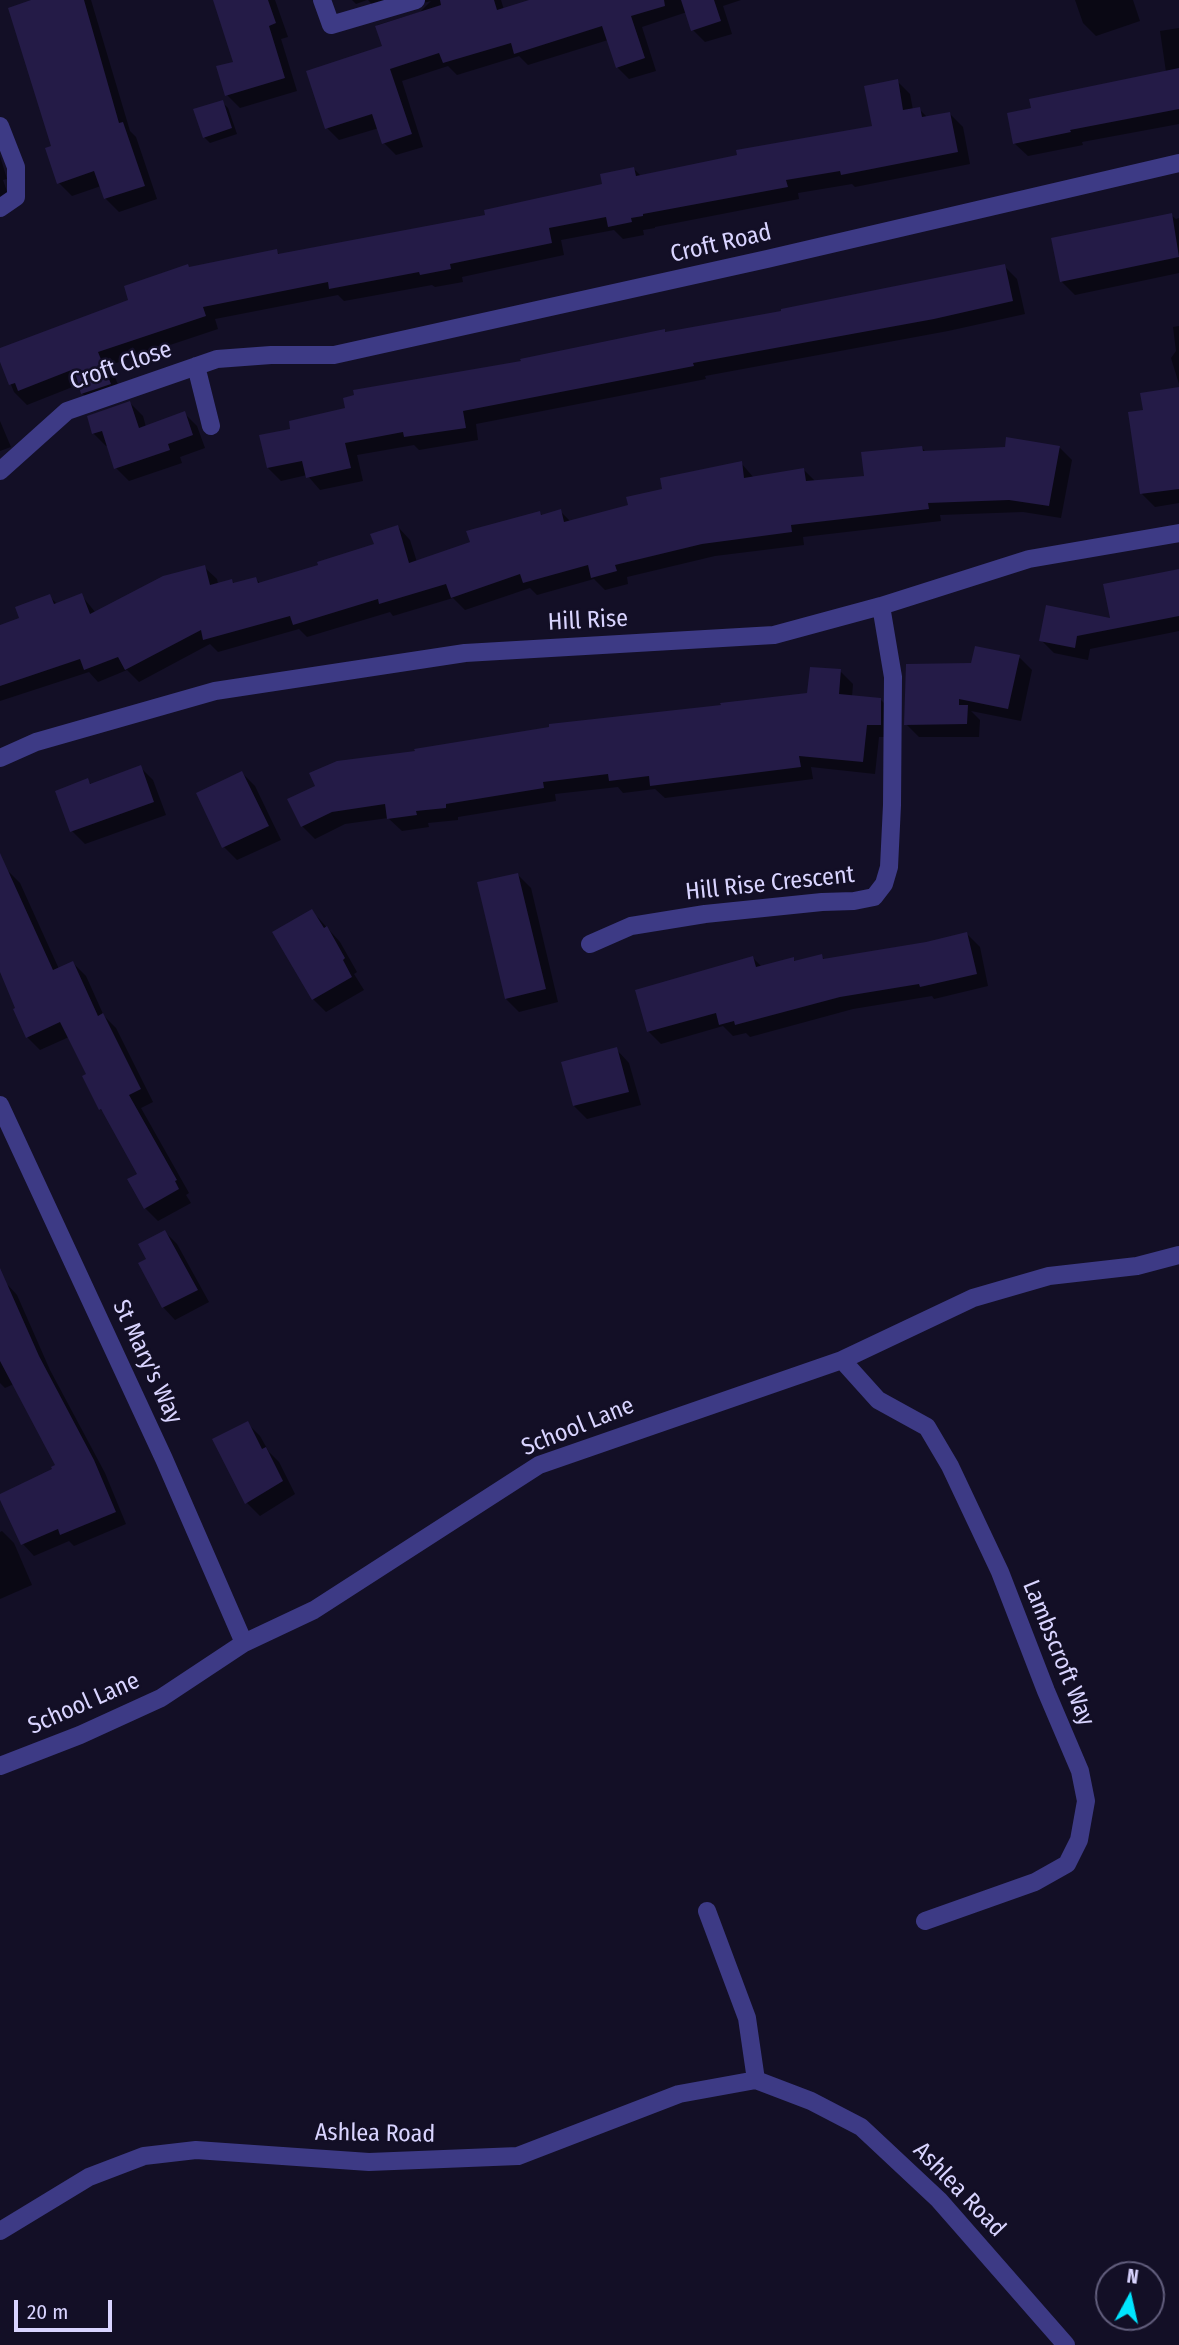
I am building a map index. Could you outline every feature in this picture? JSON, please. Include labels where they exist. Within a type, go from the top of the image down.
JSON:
[{"type":"street","points":[[322,0],[331,25],[416,0]]},
{"type":"street","points":[[0,125],[16,167],[16,198],[0,208]]},
{"type":"street","name":"Croft Road","points":[[271,355],[334,355],[767,259],[1179,163]]},
{"type":"street","name":"Croft Close","points":[[0,471],[67,411],[217,359],[271,355]]},
{"type":"street","name":"Croft Close","points":[[196,366],[211,426]]},
{"type":"street","name":"Hill Rise","points":[[0,758],[36,742],[215,691],[466,653],[774,635],[881,606],[1030,559],[1179,533]]},
{"type":"street","name":"Hill Rise Crescent","points":[[590,944],[631,926],[705,914],[874,897],[884,884],[889,867],[892,804],[893,677],[881,606]]},
{"type":"street","name":"St Mary's Way","points":[[0,1105],[164,1458],[244,1643]]},
{"type":"street","name":"School Lane","points":[[0,1766],[80,1735],[161,1698],[244,1643],[314,1610],[539,1465],[842,1360],[972,1298],[1049,1276],[1138,1266],[1179,1255]]},
{"type":"street","name":"Lambscroft Way","points":[[842,1360],[878,1400],[928,1427],[950,1466],[1000,1572],[1080,1771],[1086,1801],[1079,1840],[1067,1864],[1035,1882],[925,1921]]},
{"type":"street","points":[[707,1911],[747,2018],[756,2080]]},
{"type":"street","name":"Ashlea Road","points":[[0,2231],[89,2177],[144,2156],[196,2150],[369,2162],[518,2156],[680,2094],[756,2080],[811,2101],[861,2127],[939,2200],[1066,2345]]},
{"type":"building","points":[[31,0],[84,0],[119,123],[123,122],[145,186],[104,199],[94,171],[57,184],[45,148],[51,146],[8,8]]},
{"type":"building","points":[[213,0],[268,0],[276,23],[269,26],[285,78],[225,96],[216,66],[233,62]]},
{"type":"building","points":[[440,0],[494,0],[497,10],[529,0],[664,0],[665,6],[631,16],[645,58],[616,68],[602,26],[514,54],[511,43],[443,63],[439,53],[390,69],[412,134],[382,144],[372,114],[325,129],[306,71],[382,46],[375,26],[441,5]]},
{"type":"building","points":[[681,0],[714,0],[721,21],[691,31]]},
{"type":"building","points":[[1179,68],[1179,109],[1013,144],[1007,113],[1031,108],[1029,99]]},
{"type":"building","points":[[898,79],[903,110],[920,107],[922,117],[950,112],[958,152],[841,175],[840,171],[786,180],[788,187],[643,214],[631,218],[632,222],[608,227],[606,217],[549,228],[552,243],[450,264],[451,269],[420,275],[419,272],[329,289],[328,282],[203,307],[206,316],[98,352],[111,384],[81,394],[74,369],[18,391],[15,383],[9,385],[0,362],[0,348],[128,300],[124,286],[188,264],[189,267],[277,249],[278,254],[485,215],[484,210],[602,184],[600,174],[634,167],[636,176],[737,155],[736,150],[872,126],[864,86]]},
{"type":"building","points":[[223,100],[232,128],[203,138],[193,109]]},
{"type":"building","points":[[1172,213],[1179,257],[1060,282],[1051,238]]},
{"type":"building","points":[[1005,264],[1013,301],[934,319],[693,363],[694,366],[463,411],[466,428],[404,437],[403,432],[345,443],[351,468],[306,478],[302,461],[267,468],[259,435],[290,429],[289,421],[345,408],[343,398],[354,395],[353,390],[521,361],[520,359],[665,329],[665,332],[781,311]]},
{"type":"building","points":[[1179,387],[1179,489],[1140,494],[1128,412],[1143,410],[1140,393]]},
{"type":"building","points":[[130,401],[139,428],[185,411],[193,435],[168,444],[170,450],[114,469],[102,431],[92,434],[87,416]]},
{"type":"building","points":[[1006,437],[1060,446],[1049,506],[1009,500],[928,503],[929,509],[791,525],[792,532],[702,544],[615,565],[617,571],[591,578],[588,565],[523,583],[520,574],[451,598],[446,584],[379,604],[378,599],[293,625],[290,616],[203,640],[201,630],[125,670],[118,657],[84,670],[80,659],[0,686],[0,625],[19,618],[15,607],[50,594],[54,604],[82,593],[90,614],[163,576],[205,565],[210,585],[232,579],[233,583],[256,577],[258,583],[374,544],[370,534],[398,525],[409,563],[470,542],[466,531],[540,511],[541,515],[561,509],[564,522],[628,505],[626,497],[662,489],[660,478],[742,461],[744,478],[804,468],[806,481],[864,476],[861,452],[922,446],[923,451],[1005,447]]},
{"type":"building","points":[[1179,569],[1179,616],[1077,636],[1075,648],[1039,641],[1046,605],[1110,618],[1103,584]]},
{"type":"building","points":[[975,646],[1020,655],[1008,709],[959,699],[959,705],[968,705],[967,724],[904,725],[906,664],[971,663]]},
{"type":"building","points":[[810,667],[841,669],[839,694],[881,698],[881,725],[867,725],[863,762],[799,756],[801,767],[650,786],[649,776],[609,781],[608,774],[543,782],[544,788],[446,804],[446,808],[416,811],[417,815],[387,819],[385,804],[332,812],[301,827],[287,799],[315,786],[309,773],[337,761],[415,751],[414,749],[549,727],[549,724],[807,693]]},
{"type":"building","points":[[141,765],[154,802],[70,832],[55,791],[88,778],[90,784]]},
{"type":"building","points":[[242,771],[269,826],[222,848],[196,793]]},
{"type":"building","points":[[0,853],[53,970],[73,961],[98,1016],[103,1013],[141,1089],[129,1095],[177,1180],[175,1181],[179,1189],[144,1209],[127,1179],[137,1174],[101,1109],[99,1110],[82,1076],[86,1074],[60,1022],[26,1038],[13,1009],[15,1008],[0,972]]},
{"type":"building","points":[[518,873],[546,989],[505,999],[477,882]]},
{"type":"building","points":[[312,909],[324,928],[327,926],[352,977],[312,1000],[272,932]]},
{"type":"building","points":[[967,932],[977,974],[920,987],[919,984],[840,997],[735,1025],[734,1021],[719,1025],[716,1013],[647,1032],[635,990],[753,956],[756,967],[794,957],[794,961],[822,954],[823,959],[926,942]]},
{"type":"building","points":[[617,1047],[629,1092],[573,1106],[561,1062]]},
{"type":"building","points":[[165,1230],[198,1290],[162,1308],[138,1263],[146,1259],[138,1244]]},
{"type":"building","points":[[0,1268],[39,1356],[94,1460],[116,1512],[60,1535],[58,1529],[21,1545],[0,1500],[0,1494],[52,1469],[55,1465],[0,1361]]},
{"type":"building","points":[[248,1421],[262,1449],[266,1447],[283,1481],[245,1504],[212,1439]]}]
